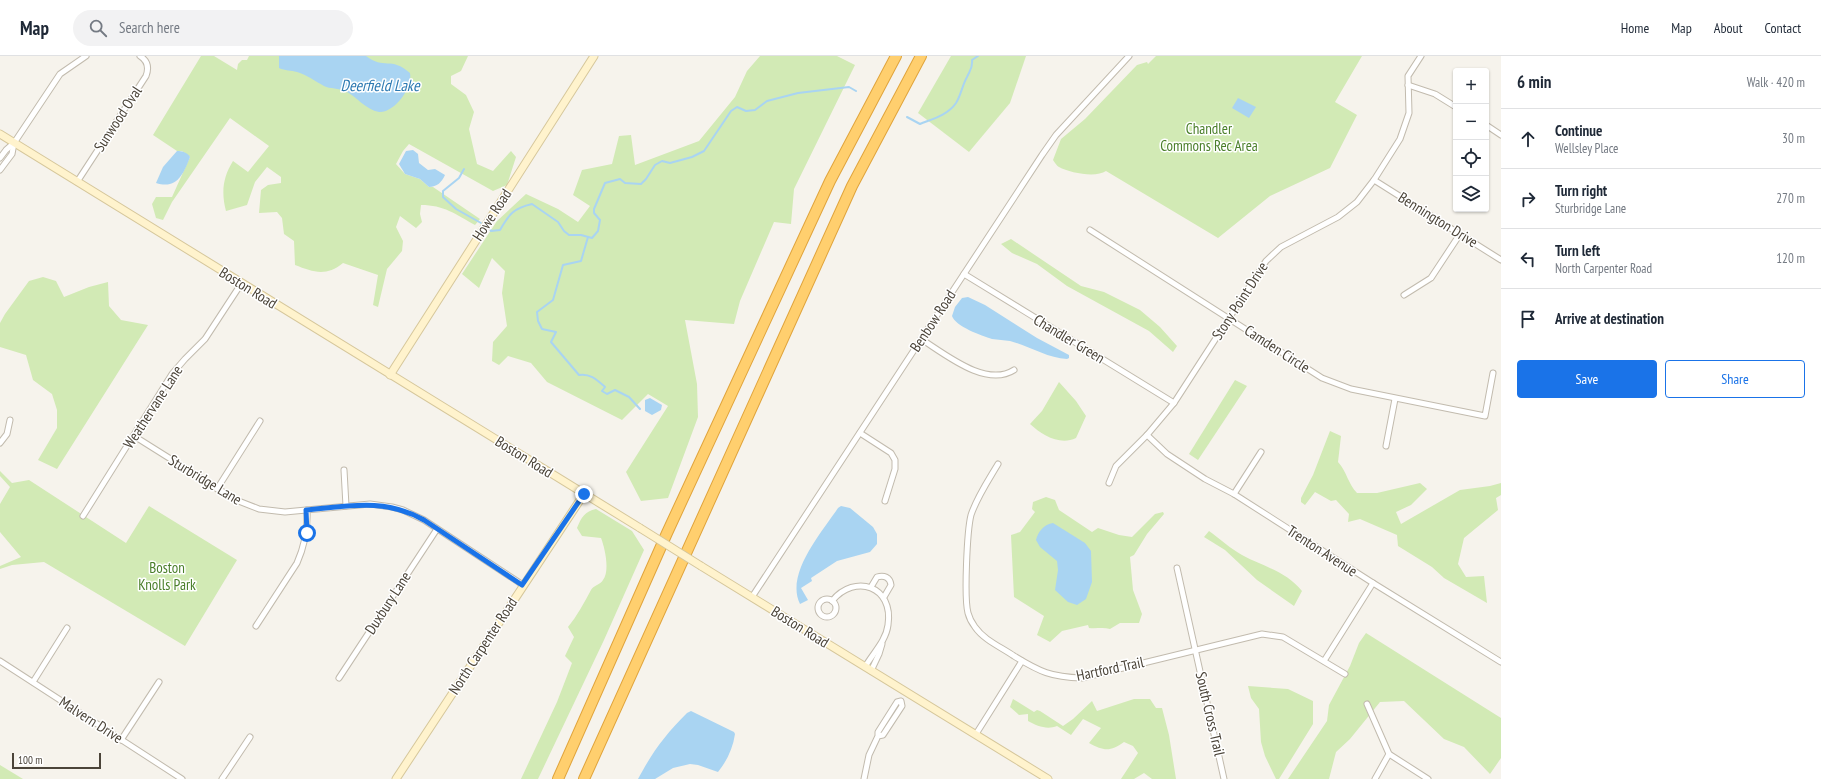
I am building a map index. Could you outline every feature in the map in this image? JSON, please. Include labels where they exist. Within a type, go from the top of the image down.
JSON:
[{"type":"highway","points":[[558,779],[667,533],[830,181],[896,56]]},
{"type":"highway","points":[[584,779],[852,186],[922,56]]},
{"type":"street","points":[[0,158],[14,143],[60,74],[86,56]]},
{"type":"street","name":"Sunwood Oval","points":[[77,182],[146,76],[148,70],[147,63],[140,56]]},
{"type":"street","name":"Howe Road","points":[[390,375],[594,56]]},
{"type":"street","name":"Benbow Road","points":[[752,597],[1056,135],[1129,56]]},
{"type":"street","name":"Stony Point Drive","points":[[1108,483],[1116,466],[1147,435],[1174,403],[1266,261],[1281,247],[1338,217],[1357,202],[1374,180],[1400,139],[1409,113],[1408,76],[1421,56]]},
{"type":"street","points":[[1408,85],[1435,94],[1453,105]]},
{"type":"street","points":[[1489,127],[1501,135]]},
{"type":"street","name":"Boston Road","points":[[0,134],[241,284],[1048,779]]},
{"type":"street","points":[[0,170],[12,154],[14,143]]},
{"type":"street","name":"Bennington Drive","points":[[1374,180],[1501,260]]},
{"type":"street","name":"Camden Circle","points":[[1090,230],[1322,378],[1351,389],[1485,416],[1493,373]]},
{"type":"street","points":[[1404,295],[1431,278],[1460,234]]},
{"type":"street","name":"Chandler Green","points":[[964,274],[1174,403]]},
{"type":"street","name":"Weathervane Lane","points":[[83,516],[175,371],[205,339],[241,284]]},
{"type":"street","points":[[921,339],[963,366],[972,370],[999,375],[1008,374],[1014,370]]},
{"type":"street","points":[[1386,446],[1395,398]]},
{"type":"street","points":[[0,443],[7,434],[10,420]]},
{"type":"street","points":[[217,489],[260,420]]},
{"type":"street","points":[[860,433],[891,454],[896,460],[895,469],[885,501]]},
{"type":"street","name":"Trenton Avenue","points":[[1147,435],[1166,454],[1205,479],[1234,494],[1373,583],[1501,662]]},
{"type":"street","name":"Sturbridge Lane","points":[[134,436],[217,489],[236,500],[259,509],[285,512],[370,504],[392,507],[414,514],[522,585]]},
{"type":"street","points":[[1234,494],[1261,452]]},
{"type":"street","name":"Hartford Trail","points":[[998,464],[981,491],[971,517],[966,600],[968,614],[974,627],[983,635],[1022,661],[1039,671],[1050,675],[1062,678],[1082,678],[1262,634],[1283,637],[1345,674]]},
{"type":"street","points":[[344,470],[346,506]]},
{"type":"street","name":"North Carpenter Road","points":[[396,779],[522,585],[584,494]]},
{"type":"street","points":[[256,626],[302,553],[307,533],[306,510]]},
{"type":"street","name":"Duxbury Lane","points":[[339,678],[437,528]]},
{"type":"street","name":"South Cross Trail","points":[[1177,568],[1224,779]]},
{"type":"street","points":[[871,587],[877,577],[882,576],[890,580],[891,585],[884,597]]},
{"type":"street","points":[[1324,661],[1373,583]]},
{"type":"street","points":[[832,601],[839,593],[855,587],[871,587],[884,597],[889,618],[887,631],[882,644],[874,652],[868,669]]},
{"type":"street","points":[[33,682],[67,628]]},
{"type":"street","name":"Malvern Drive","points":[[0,661],[182,779]]},
{"type":"street","points":[[976,734],[1022,661]]},
{"type":"street","points":[[121,740],[159,682]]},
{"type":"street","points":[[864,779],[869,755],[878,736],[883,735],[902,706],[901,701],[907,692]]},
{"type":"street","points":[[1367,704],[1390,754],[1428,779]]},
{"type":"street","points":[[222,779],[250,737]]},
{"type":"street","points":[[1375,779],[1390,754]]},
{"type":"green space","points":[[201,56],[214,56],[237,70],[238,64],[242,60],[247,60],[249,56],[468,56],[461,71],[451,76],[451,84],[466,95],[474,112],[469,129],[477,164],[493,171],[511,151],[516,157],[507,185],[493,191],[409,144],[403,151],[396,164],[405,174],[420,179],[429,187],[433,187],[480,219],[475,225],[443,208],[429,205],[421,205],[420,214],[422,222],[416,228],[400,216],[396,227],[403,241],[402,251],[387,269],[378,307],[373,305],[378,275],[343,263],[325,272],[308,270],[295,265],[294,241],[284,234],[282,218],[277,212],[259,213],[261,190],[268,185],[281,183],[281,177],[267,167],[255,182],[247,205],[226,211],[223,191],[227,173],[233,161],[248,172],[269,146],[230,118],[172,202],[163,220],[156,218],[152,204],[156,197],[172,197],[190,157],[182,151],[177,151],[153,135]]},
{"type":"green space","points":[[760,56],[837,56],[855,65],[794,189],[791,224],[774,222],[740,301],[734,324],[685,320],[697,384],[698,417],[668,498],[641,501],[626,472],[668,406],[648,394],[622,420],[547,382],[531,363],[508,356],[499,365],[492,361],[493,342],[507,326],[502,293],[505,271],[492,258],[479,288],[462,274],[497,221],[526,194],[558,209],[578,222],[590,206],[573,195],[582,170],[612,164],[619,136],[631,135],[635,165],[699,141],[735,97],[747,71]]},
{"type":"green space","points":[[951,56],[1026,56],[1010,103],[969,152],[918,113]]},
{"type":"green space","name":"Chandler Commons Rec Area","points":[[1156,56],[1362,56],[1335,102],[1357,115],[1330,168],[1270,196],[1218,238],[1106,171],[1096,174],[1076,173],[1059,167],[1053,160],[1061,139],[1085,119],[1137,65],[1147,62],[1148,64]]},
{"type":"green space","points":[[1011,239],[1081,286],[1104,292],[1140,310],[1160,327],[1177,346],[1173,352],[1149,331],[1067,286],[1037,264],[1012,253],[1001,244]]},
{"type":"green space","points":[[43,277],[56,281],[64,297],[89,287],[108,282],[109,306],[121,320],[148,325],[57,469],[38,460],[57,428],[57,410],[52,394],[33,380],[26,355],[0,347],[0,323],[5,314],[29,281]]},
{"type":"green space","points":[[1235,380],[1247,386],[1198,460],[1189,454]]},
{"type":"green space","points":[[1059,382],[1076,401],[1086,416],[1076,438],[1064,441],[1052,438],[1040,432],[1030,424],[1042,411]]},
{"type":"green space","points":[[1330,431],[1341,436],[1338,462],[1357,493],[1377,493],[1420,483],[1427,489],[1411,505],[1396,512],[1401,524],[1460,490],[1501,483],[1501,495],[1496,498],[1498,510],[1464,538],[1458,564],[1466,577],[1484,576],[1487,603],[1444,578],[1432,567],[1398,546],[1397,535],[1360,519],[1348,522],[1349,514],[1336,500],[1331,501],[1315,492],[1305,505],[1301,502],[1301,498],[1313,475]]},
{"type":"green space","name":"Boston Knolls Park","points":[[0,471],[12,483],[29,480],[126,543],[149,506],[237,560],[185,646],[44,562],[12,565],[0,569],[0,566],[21,557],[0,532],[0,504],[10,487],[0,476]]},
{"type":"green space","points":[[1046,497],[1055,500],[1059,510],[1092,532],[1098,528],[1119,535],[1132,537],[1155,514],[1163,512],[1164,514],[1147,534],[1134,555],[1130,557],[1133,590],[1142,614],[1139,623],[1120,623],[1110,629],[1089,628],[1088,625],[1062,631],[1050,642],[1037,635],[1044,616],[1014,597],[1011,535],[1020,532],[1035,512],[1032,509],[1033,502]]},
{"type":"green space","points":[[596,509],[632,531],[644,550],[604,640],[538,779],[521,779],[557,702],[572,663],[565,656],[574,637],[568,627],[591,590],[602,582],[605,576],[606,559],[601,538],[582,536],[577,528],[580,521],[589,511]]},
{"type":"green space","points":[[1209,531],[1238,553],[1282,574],[1296,584],[1302,591],[1294,606],[1257,580],[1225,550],[1204,537]]},
{"type":"green space","points":[[1366,633],[1501,718],[1501,758],[1490,774],[1464,747],[1444,739],[1404,701],[1380,702],[1350,739],[1336,752],[1329,779],[1288,779],[1327,721],[1329,705],[1350,666],[1359,643]]},
{"type":"green space","points":[[1248,686],[1288,689],[1313,701],[1313,724],[1279,779],[1276,779],[1265,756],[1261,742],[1259,709],[1251,698]]},
{"type":"green space","points":[[1013,699],[1034,712],[1037,710],[1040,711],[1063,726],[1073,719],[1092,701],[1097,711],[1134,699],[1150,699],[1156,708],[1162,708],[1169,735],[1176,779],[1152,779],[1144,773],[1134,779],[1121,779],[1138,753],[1133,746],[1124,742],[1115,748],[1103,749],[1089,743],[1101,728],[1083,719],[1071,735],[1057,726],[1042,727],[1028,721],[1028,714],[1019,715],[1010,707]]},
{"type":"green space","points":[[0,765],[23,779],[0,779]]},
{"type":"water","name":"Deerfield Lake","points":[[279,56],[366,56],[378,62],[398,65],[403,68],[410,73],[409,85],[406,92],[397,104],[385,111],[374,111],[345,91],[326,87],[301,73],[279,68]]},
{"type":"water","points":[[1238,98],[1256,107],[1249,118],[1232,108]]},
{"type":"water","points":[[413,150],[418,154],[419,163],[428,170],[435,169],[445,175],[439,184],[429,187],[420,179],[405,174],[399,164],[406,151]]},
{"type":"water","points":[[177,151],[184,152],[190,157],[179,179],[169,184],[163,185],[156,183],[163,167]]},
{"type":"water","points":[[968,297],[985,305],[1037,338],[1069,355],[1069,358],[1060,358],[1045,354],[1010,341],[992,339],[963,327],[954,320],[952,316],[955,307],[962,298]]},
{"type":"water","points":[[650,398],[662,405],[661,410],[652,415],[645,411],[645,400]]},
{"type":"water","points":[[841,506],[850,508],[873,527],[877,534],[877,544],[870,552],[837,561],[811,578],[812,581],[801,588],[808,600],[800,604],[797,592],[797,580],[801,567],[815,541],[838,508]]},
{"type":"water","points":[[1053,523],[1085,543],[1091,551],[1092,582],[1086,599],[1077,605],[1068,602],[1055,590],[1058,570],[1057,561],[1040,547],[1036,540],[1042,529]]},
{"type":"water","points":[[691,711],[734,732],[735,734],[729,754],[718,772],[698,765],[690,764],[673,768],[655,779],[638,779],[654,752],[666,736],[687,713]]},
{"type":"waterway","points":[[907,117],[920,124],[949,111],[958,100],[965,80],[971,69],[972,60],[978,56]]},
{"type":"waterway","points":[[490,229],[491,231],[500,230],[513,212],[532,204],[558,222],[564,231],[569,235],[581,235],[592,238],[598,231],[600,220],[594,213],[594,209],[605,183],[620,179],[625,183],[641,184],[655,165],[662,161],[670,163],[692,157],[704,151],[731,111],[737,107],[746,111],[755,110],[767,101],[798,93],[849,87],[856,91]]},
{"type":"waterway","points":[[464,169],[459,178],[443,191],[443,197],[456,209],[481,223]]},
{"type":"waterway","points":[[588,237],[581,261],[563,265],[553,300],[537,312],[538,321],[542,329],[556,332],[551,342],[579,375],[587,375],[596,380],[605,387],[602,391],[607,394],[615,390],[629,397],[640,409]]},
{"type":"route","points":[[307,533],[306,510],[370,504],[392,507],[414,514],[522,585],[584,494]]}]
